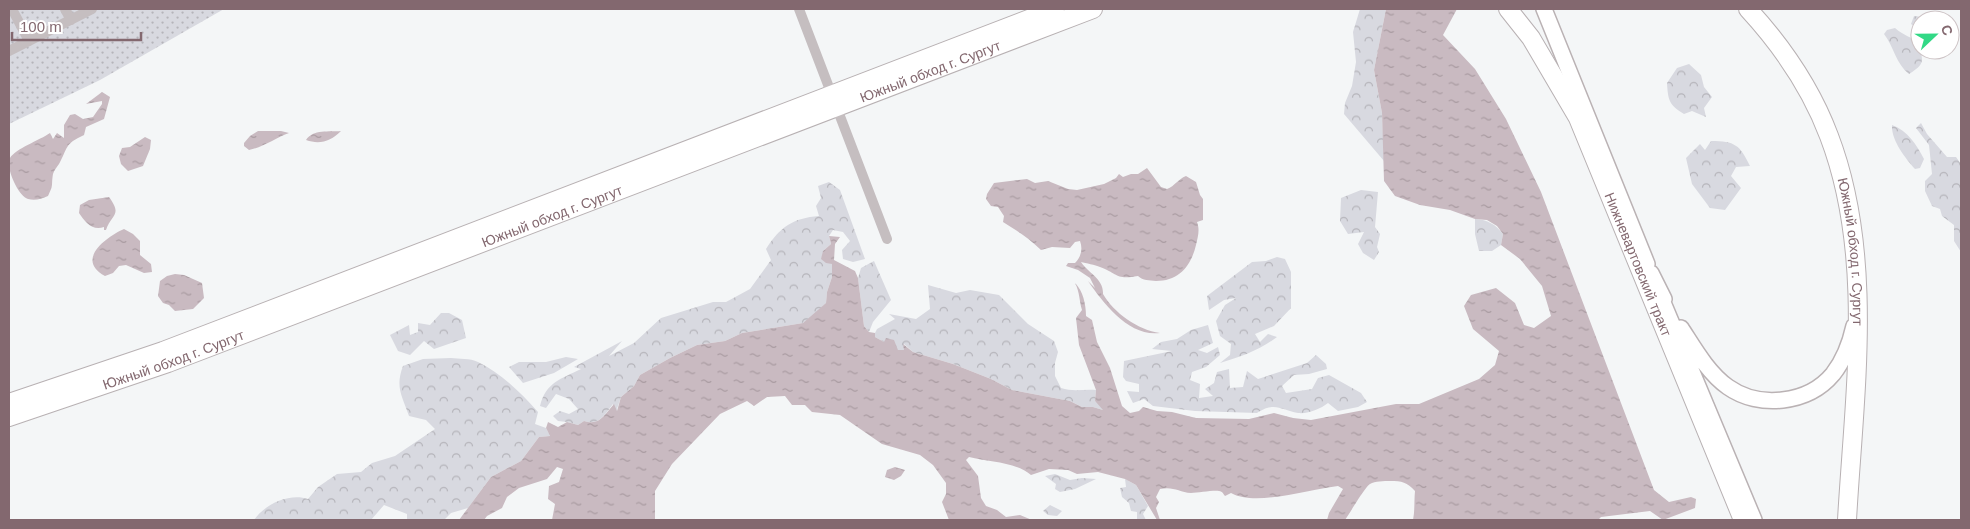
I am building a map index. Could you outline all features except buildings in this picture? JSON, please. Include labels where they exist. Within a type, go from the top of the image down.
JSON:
[{"type":"highway","name":"Южный обход г. Сургут","points":[[9,417],[168,363],[834,100],[1055,9]]},
{"type":"highway","name":"Южный обход г. Сургут","points":[[9,403],[163,351],[834,100],[1093,9]]},
{"type":"highway","points":[[1508,9],[1531,38],[1578,118]]},
{"type":"highway","name":"Южный обход г. Сургут","points":[[1748,9],[1793,66],[1812,99],[1829,135],[1841,172],[1849,206],[1854,234],[1858,300],[1847,520]]},
{"type":"highway","name":"Нижневартовский тракт","points":[[1578,118],[1743,520]]},
{"type":"main road","name":"Нижневартовский тракт","points":[[1533,9],[1578,118]]},
{"type":"main road","name":"Нижневартовский тракт","points":[[1544,9],[1754,520]]},
{"type":"main road","points":[[1651,273],[1673,314],[1718,378],[1729,388],[1744,396],[1759,400],[1786,399],[1803,395],[1818,388],[1832,376],[1847,350],[1852,336],[1858,300]]},
{"type":"street","points":[[12,9],[29,41]]},
{"type":"street","points":[[65,9],[71,20]]},
{"type":"street","points":[[9,51],[92,9]]},
{"type":"street","points":[[799,9],[887,239]]},
{"type":"green space","points":[[9,9],[224,9],[100,80],[9,124]]},
{"type":"green space","points":[[1360,9],[1386,9],[1374,70],[1382,113],[1384,161],[1344,114],[1356,62],[1353,32]]},
{"type":"green space","points":[[1895,28],[1910,37],[1910,60],[1922,60],[1919,66],[1909,74],[1901,65],[1884,34],[1887,30]]},
{"type":"green space","points":[[1689,64],[1701,75],[1704,87],[1712,97],[1704,108],[1706,117],[1692,111],[1684,114],[1670,102],[1667,83],[1677,68]]},
{"type":"green space","points":[[1921,123],[1927,134],[1947,157],[1956,157],[1961,164],[1961,252],[1954,241],[1954,225],[1942,216],[1940,209],[1932,206],[1925,191],[1925,181],[1932,174],[1929,145],[1916,128]]},
{"type":"green space","points":[[1892,125],[1907,134],[1918,148],[1924,159],[1920,168],[1915,169],[1903,154],[1896,143]]},
{"type":"green space","points":[[1711,141],[1731,143],[1736,146],[1743,153],[1750,166],[1736,167],[1731,176],[1741,188],[1725,210],[1710,208],[1692,184],[1686,158],[1700,144],[1705,150]]},
{"type":"green space","points":[[829,182],[840,190],[865,259],[853,262],[843,259],[842,250],[850,241],[843,232],[833,230],[829,236],[831,244],[823,251],[832,263],[832,277],[826,303],[813,316],[803,323],[742,333],[725,341],[697,345],[670,358],[640,375],[634,386],[621,397],[616,412],[613,404],[598,421],[584,421],[578,425],[558,421],[553,416],[560,411],[569,414],[578,409],[569,399],[556,394],[546,408],[540,406],[550,386],[581,369],[574,367],[622,341],[609,356],[634,343],[661,318],[713,302],[726,302],[750,289],[771,260],[766,249],[782,229],[802,219],[819,216],[816,206],[821,198],[818,186]]},
{"type":"green space","points":[[1361,190],[1378,192],[1375,227],[1380,234],[1377,247],[1379,252],[1374,260],[1363,253],[1358,244],[1364,232],[1348,234],[1340,221],[1341,198]]},
{"type":"green space","points":[[1475,219],[1484,220],[1494,225],[1503,234],[1501,245],[1492,251],[1479,251],[1475,234]]},
{"type":"green space","points":[[1277,257],[1285,259],[1291,272],[1291,308],[1274,326],[1255,334],[1260,342],[1268,334],[1277,337],[1250,353],[1220,363],[1230,355],[1231,344],[1220,336],[1216,321],[1225,305],[1236,298],[1224,300],[1209,310],[1207,296],[1252,262],[1266,261]]},
{"type":"green space","points":[[874,261],[891,300],[873,322],[869,332],[864,326],[858,278],[861,268]]},
{"type":"green space","points":[[928,285],[956,293],[970,290],[999,295],[1028,324],[1054,341],[1058,352],[1055,363],[1055,376],[1061,388],[1096,390],[1095,401],[1103,410],[1093,407],[1082,407],[1070,401],[1012,390],[991,379],[953,364],[913,352],[904,344],[904,350],[898,350],[875,337],[877,329],[895,319],[889,314],[916,319],[930,309]]},
{"type":"green space","points":[[441,313],[449,313],[462,320],[466,338],[434,349],[424,341],[410,355],[398,351],[390,335],[409,325],[410,335],[418,332],[418,323],[430,325]]},
{"type":"green space","points":[[1208,325],[1213,343],[1198,350],[1207,353],[1218,347],[1220,355],[1206,367],[1192,372],[1190,380],[1200,384],[1199,398],[1213,396],[1205,389],[1214,383],[1217,372],[1229,369],[1230,388],[1243,387],[1247,371],[1258,379],[1307,363],[1316,355],[1326,364],[1327,369],[1309,374],[1294,375],[1282,386],[1286,393],[1312,389],[1318,378],[1329,375],[1361,393],[1367,402],[1358,407],[1338,411],[1328,403],[1306,413],[1298,413],[1278,407],[1263,409],[1257,413],[1195,411],[1153,406],[1144,399],[1133,403],[1127,391],[1139,392],[1139,384],[1126,381],[1123,377],[1124,361],[1172,351],[1152,349],[1161,342],[1177,339],[1191,330]]},
{"type":"green space","points":[[566,357],[578,359],[554,373],[523,383],[509,367],[519,362],[546,362]]},
{"type":"green space","points":[[451,358],[475,361],[503,378],[538,412],[535,424],[546,428],[550,436],[539,437],[521,461],[491,477],[468,508],[451,513],[444,520],[407,520],[407,514],[384,505],[371,520],[254,520],[264,509],[278,501],[293,498],[308,499],[318,487],[337,474],[361,472],[372,463],[395,456],[435,429],[426,420],[409,416],[400,391],[401,373],[403,366],[423,359]]},
{"type":"green space","points":[[1055,474],[1070,480],[1082,478],[1096,479],[1075,489],[1060,492],[1055,489],[1056,484],[1045,476]]},
{"type":"green space","points":[[1125,479],[1136,485],[1148,506],[1143,514],[1146,520],[1137,520],[1137,512],[1131,511],[1129,503],[1122,497],[1120,488],[1126,487]]},
{"type":"green space","points":[[1050,505],[1062,511],[1057,516],[1048,515],[1043,511]]},
{"type":"water","points":[[1386,9],[1457,9],[1443,35],[1475,69],[1506,119],[1541,192],[1654,490],[1669,502],[1691,497],[1696,499],[1695,508],[1663,520],[1650,511],[1601,517],[1598,520],[1413,520],[1415,491],[1398,481],[1385,481],[1370,484],[1345,520],[1327,520],[1343,489],[1338,486],[1268,498],[1241,497],[1231,493],[1225,496],[1219,491],[1191,493],[1165,488],[1160,489],[1156,497],[1159,502],[1156,508],[1160,520],[1157,520],[1136,485],[1125,479],[1098,472],[1077,474],[1068,470],[1049,469],[1031,475],[1018,467],[969,457],[966,460],[978,476],[981,498],[986,506],[997,510],[1006,517],[1020,515],[1032,520],[949,520],[942,502],[946,494],[946,483],[933,465],[920,455],[882,444],[840,415],[812,412],[805,405],[792,405],[785,396],[767,397],[754,406],[747,401],[720,414],[672,464],[655,491],[655,520],[552,520],[555,504],[548,499],[549,486],[559,482],[563,469],[557,467],[547,479],[519,488],[507,497],[502,508],[487,516],[484,520],[459,520],[491,477],[521,461],[539,437],[550,436],[546,428],[548,422],[558,427],[567,422],[578,425],[584,421],[598,421],[614,404],[617,411],[621,397],[634,386],[640,375],[697,345],[725,341],[742,333],[803,323],[826,303],[832,277],[832,264],[826,263],[821,259],[823,251],[831,244],[829,236],[840,237],[835,244],[834,260],[855,271],[858,278],[864,326],[869,332],[875,333],[875,337],[884,342],[886,338],[894,340],[898,350],[904,350],[903,344],[913,352],[953,364],[991,379],[1012,390],[1070,401],[1082,407],[1093,407],[1103,410],[1095,401],[1096,390],[1079,345],[1076,318],[1082,310],[1075,283],[1085,302],[1086,316],[1092,320],[1097,342],[1110,368],[1122,406],[1130,413],[1139,411],[1143,407],[1196,418],[1249,419],[1274,413],[1311,420],[1396,404],[1419,404],[1479,379],[1495,365],[1499,351],[1473,329],[1464,306],[1471,295],[1496,288],[1515,303],[1524,325],[1534,328],[1551,316],[1542,286],[1520,259],[1501,245],[1503,234],[1497,226],[1487,220],[1475,219],[1450,210],[1420,205],[1395,196],[1384,181],[1382,113],[1374,70]]},
{"type":"water","points":[[102,92],[110,97],[104,119],[86,127],[84,135],[67,147],[53,173],[52,187],[48,196],[36,200],[24,197],[13,181],[9,168],[10,158],[22,148],[50,133],[53,139],[57,133],[64,138],[64,125],[70,115],[75,114],[83,119],[93,117],[102,101],[86,104]]},
{"type":"water","points":[[258,131],[289,133],[260,147],[249,150],[244,146],[244,143]]},
{"type":"water","points":[[326,131],[341,131],[325,141],[306,140],[313,134]]},
{"type":"water","points":[[145,137],[151,140],[150,149],[143,166],[128,171],[121,164],[119,156],[122,148],[130,147]]},
{"type":"water","points":[[1147,168],[1161,187],[1167,189],[1186,176],[1196,182],[1203,199],[1203,220],[1197,222],[1199,230],[1194,253],[1187,266],[1183,271],[1171,278],[1156,281],[1144,280],[1138,276],[1121,277],[1100,267],[1081,262],[1101,284],[1103,294],[1113,308],[1127,320],[1143,328],[1160,333],[1138,330],[1118,317],[1088,281],[1095,288],[1090,278],[1078,270],[1066,266],[1068,263],[1075,263],[1079,258],[1081,253],[1080,241],[1075,242],[1070,248],[1052,247],[1041,250],[1028,238],[1003,222],[1004,216],[998,207],[991,206],[986,199],[994,183],[1027,179],[1035,183],[1048,181],[1068,189],[1077,190],[1104,184],[1116,178],[1119,174],[1123,177],[1138,174]]},
{"type":"water","points":[[109,197],[115,208],[115,215],[106,230],[104,230],[104,227],[92,227],[79,213],[80,205],[89,200]]},
{"type":"water","points":[[124,229],[140,241],[140,255],[151,264],[152,272],[144,273],[126,265],[119,266],[113,273],[105,276],[96,270],[93,256],[96,250],[109,237]]},
{"type":"water","points":[[175,274],[184,275],[202,283],[204,298],[193,309],[175,311],[169,305],[163,303],[158,296],[160,281],[167,276]]},
{"type":"water","points":[[895,467],[905,470],[901,476],[894,480],[885,477],[887,470]]}]
